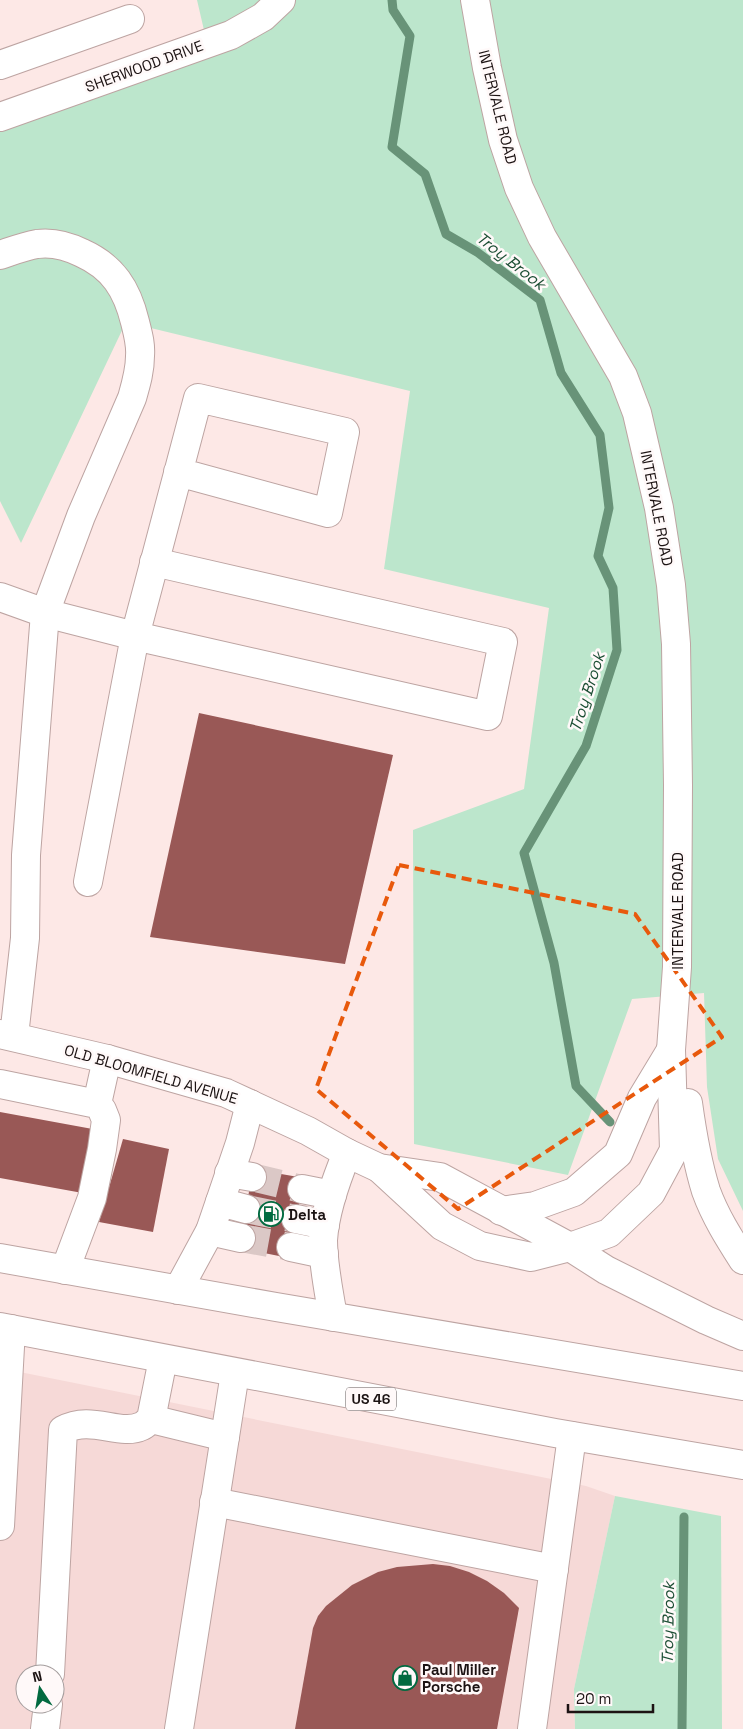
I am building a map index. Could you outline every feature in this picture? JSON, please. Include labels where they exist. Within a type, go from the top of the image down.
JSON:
[{"type":"main road","name":"SHERWOOD DRIVE","points":[[0,117],[231,35],[263,16],[281,0]]},
{"type":"main road","name":"INTERVALE ROAD","points":[[475,0],[487,68],[503,140],[520,188],[542,237],[623,376],[637,413],[659,508],[671,585],[676,644],[678,785],[677,948],[671,1050],[674,1150],[651,1193],[609,1233],[570,1247]]},
{"type":"main road","points":[[0,65],[130,19]]},
{"type":"main road","points":[[0,255],[38,244],[72,248],[93,258],[109,270],[121,285],[130,303],[140,340],[138,379],[132,398],[81,516],[45,613],[26,855],[25,938],[7,1035]]},
{"type":"main road","points":[[88,882],[135,636],[154,562],[178,472],[198,398],[345,432],[328,513],[178,472]]},
{"type":"main road","points":[[0,597],[45,613],[135,636],[488,716],[503,642],[154,562]]},
{"type":"main road","points":[[674,1009],[694,1143],[706,1191],[721,1224],[743,1260]]},
{"type":"main road","name":"OLD BLOOMFIELD AVENUE","points":[[7,1035],[107,1059],[226,1093],[308,1131],[378,1168],[442,1226],[480,1246],[532,1258],[570,1247]]},
{"type":"main road","name":"INTERVALE ROAD","points":[[501,1210],[535,1206],[574,1192],[618,1154],[642,1098],[671,1050]]},
{"type":"main road","points":[[97,1104],[107,1059]]},
{"type":"main road","points":[[0,1084],[97,1104],[106,1120],[92,1198],[65,1270]]},
{"type":"main road","points":[[178,1290],[210,1231],[220,1202],[241,1175],[240,1143],[250,1104]]},
{"type":"main road","points":[[333,1317],[324,1254],[325,1225],[335,1183],[347,1153]]},
{"type":"main road","name":"OLD BLOOMFIELD AVENUE","points":[[378,1168],[440,1177],[570,1247],[606,1270],[706,1320],[743,1336]]},
{"type":"main road","points":[[302,1189],[332,1195]]},
{"type":"main road","points":[[220,1202],[246,1209]]},
{"type":"main road","points":[[296,1219],[325,1225]]},
{"type":"main road","points":[[210,1231],[241,1238]]},
{"type":"main road","points":[[291,1247],[324,1254]]},
{"type":"main road","points":[[0,1258],[333,1317],[743,1386]]},
{"type":"main road","points":[[0,1526],[5,1328]]},
{"type":"main road","name":"US 46","points":[[5,1328],[572,1436],[743,1465]]},
{"type":"main road","points":[[51,1664],[63,1430],[73,1425],[86,1423],[130,1429],[142,1426],[151,1419],[163,1359]]},
{"type":"main road","points":[[179,1729],[235,1373]]},
{"type":"main road","points":[[151,1419],[225,1437]]},
{"type":"main road","points":[[532,1729],[572,1436]]},
{"type":"main road","points":[[214,1502],[554,1569]]},
{"type":"main road","points":[[45,1729],[47,1714]]},
{"type":"highlighted area","points":[[399,865],[635,914],[722,1037],[458,1209],[316,1089]]},
{"type":"shaded area","points":[[0,1368],[586,1486],[615,1496],[574,1689],[575,1729],[0,1729]]},
{"type":"green space","points":[[197,0],[743,0],[743,1211],[718,1159],[707,1087],[704,993],[632,999],[568,1175],[414,1144],[413,830],[524,789],[549,608],[384,569],[410,391],[126,322],[21,543],[0,501],[0,110],[207,43]]},
{"type":"green space","points":[[615,1496],[721,1516],[722,1729],[575,1729],[574,1689]]},
{"type":"building","points":[[199,713],[393,755],[345,964],[150,937]]},
{"type":"building","points":[[0,1112],[98,1130],[88,1194],[0,1178]]},
{"type":"building","points":[[123,1139],[169,1149],[153,1232],[99,1222]]},
{"type":"building","name":"Delta","points":[[253,1169],[304,1178],[289,1258],[239,1248]]},
{"type":"building","name":"Paul Miller Porsche","points":[[433,1564],[450,1566],[469,1572],[487,1581],[504,1593],[519,1608],[497,1729],[295,1729],[313,1628],[318,1616],[326,1606],[352,1585],[378,1572],[397,1567]]},
{"type":"waterway","name":"Troy Brook","points":[[392,0],[393,10],[410,36],[392,147],[425,174],[446,234],[477,252],[540,300],[561,373],[600,435],[609,508],[598,556],[613,588],[617,650],[586,746],[524,853],[554,963],[576,1086],[610,1122]]},
{"type":"waterway","name":"Troy Brook","points":[[682,1729],[684,1517]]},
{"type":"tunnel","points":[[252,1177],[302,1189]]},
{"type":"tunnel","points":[[246,1209],[296,1219]]},
{"type":"tunnel","points":[[241,1238],[291,1247]]},
{"type":"place","name":"Delta","points":[[271,1214]]},
{"type":"place","name":"Paul Miller Porsche","points":[[405,1678]]}]
